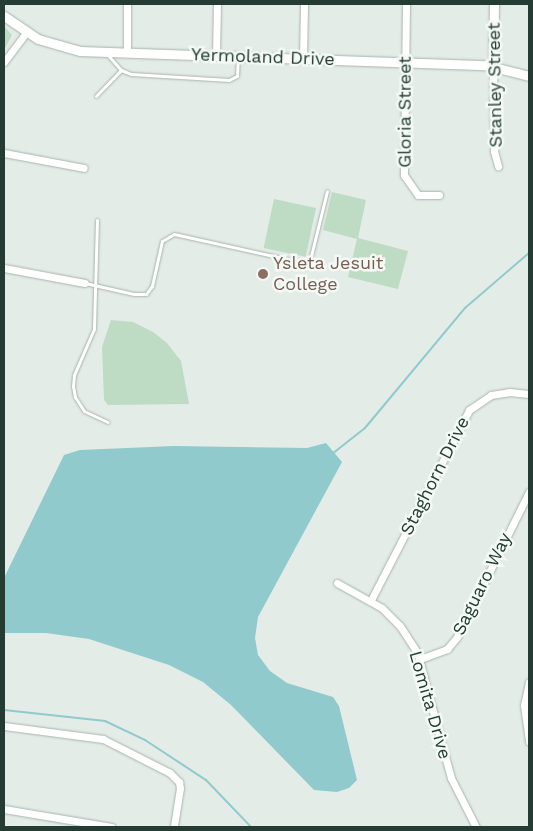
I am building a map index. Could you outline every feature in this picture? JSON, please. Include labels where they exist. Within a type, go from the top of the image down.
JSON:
[{"type":"street","points":[[127,4],[127,52]]},
{"type":"street","points":[[216,56],[217,4]]},
{"type":"street","points":[[303,58],[304,4]]},
{"type":"street","name":"Gloria Street","points":[[406,4],[404,175],[418,195],[439,196]]},
{"type":"street","name":"Stanley Street","points":[[494,4],[494,151],[498,166]]},
{"type":"street","name":"Yermoland Drive","points":[[4,16],[27,32],[65,48],[216,56],[493,66],[529,76]]},
{"type":"street","points":[[4,62],[27,32]]},
{"type":"street","points":[[4,153],[84,168]]},
{"type":"street","points":[[4,268],[85,283]]},
{"type":"street","name":"Staghorn Drive","points":[[371,600],[469,410],[491,395],[509,392],[529,394]]},
{"type":"street","name":"Saguaro Way","points":[[420,659],[447,649],[457,637],[529,492]]},
{"type":"street","name":"Lomita Drive","points":[[337,583],[371,600],[400,626],[420,659],[451,778],[476,827]]},
{"type":"street","points":[[529,682],[524,705],[529,742]]},
{"type":"street","points":[[4,726],[103,739],[170,773],[179,782],[180,788],[174,827]]},
{"type":"street","points":[[4,809],[112,827]]},
{"type":"lane","points":[[105,51],[121,70],[145,76],[229,80],[237,76],[238,56]]},
{"type":"lane","points":[[96,96],[121,70]]},
{"type":"lane","points":[[85,283],[134,294],[146,294],[152,286],[162,241],[174,234],[309,264],[327,191]]},
{"type":"lane","points":[[97,220],[97,286],[94,329],[74,375],[73,386],[77,402],[84,411],[108,422]]},
{"type":"green space","points":[[4,26],[12,35],[4,50]]},
{"type":"green space","points":[[332,192],[366,200],[358,238],[408,251],[398,289],[348,277],[357,239],[323,230]]},
{"type":"green space","points":[[274,199],[316,208],[306,257],[264,248]]},
{"type":"green space","points":[[111,320],[133,322],[153,332],[167,343],[181,361],[189,404],[108,405],[104,400],[102,347]]},
{"type":"water","points":[[326,443],[342,462],[258,617],[255,638],[258,655],[270,671],[287,683],[333,697],[339,706],[357,780],[349,788],[337,792],[314,790],[231,705],[203,682],[169,665],[89,639],[46,633],[4,633],[4,578],[64,455],[80,450],[174,446],[307,448]]},
{"type":"waterway","points":[[332,454],[365,428],[465,308],[529,253]]},
{"type":"waterway","points":[[4,710],[105,721],[145,740],[206,780],[251,827]]},
{"type":"place","name":"Ysleta Jesuit College","points":[[263,274]]}]
